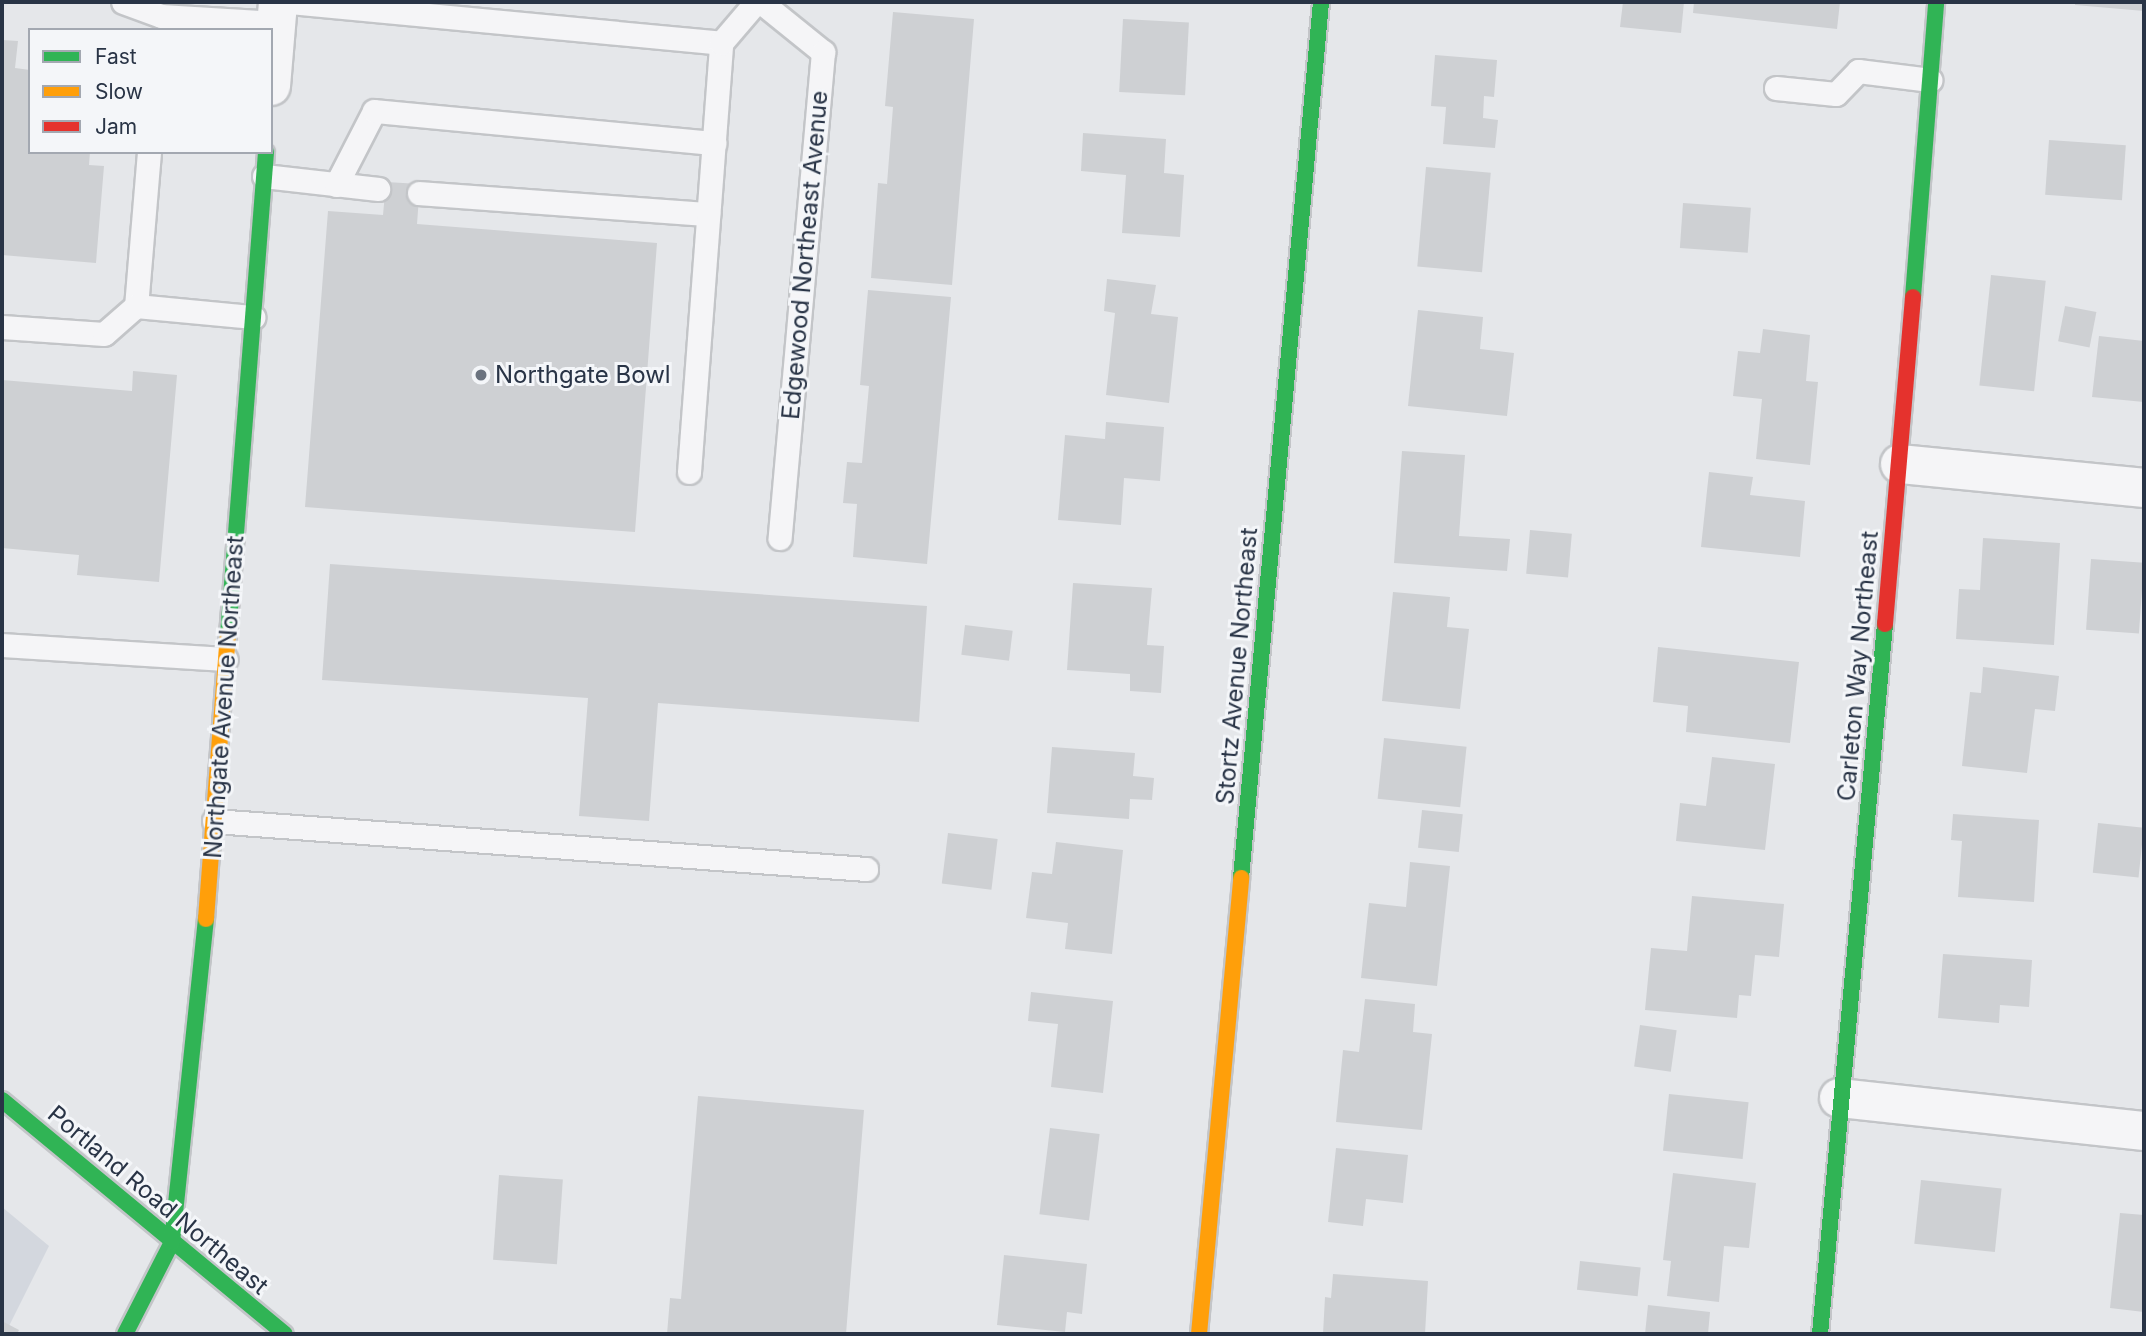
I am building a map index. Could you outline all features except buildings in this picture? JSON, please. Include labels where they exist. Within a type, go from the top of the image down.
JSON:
[{"type":"street","name":"Stortz Avenue Northeast","points":[[1199,1334],[1321,2]]},
{"type":"street","name":"Carleton Way Northeast","points":[[1820,1334],[1839,1098],[1900,464],[1937,2]]},
{"type":"street","points":[[273,72],[282,9]]},
{"type":"street","name":"Northgate Avenue Northeast","points":[[173,1242],[196,1045],[266,154]]},
{"type":"street","points":[[1900,464],[2144,488]]},
{"type":"street","points":[[1839,1098],[2144,1131]]},
{"type":"street","name":"Portland Road Northeast","points":[[2,1100],[285,1334]]},
{"type":"street","points":[[125,1334],[173,1242]]},
{"type":"lane","points":[[123,2],[160,23],[282,9],[721,43]]},
{"type":"lane","points":[[690,472],[721,43],[756,2]]},
{"type":"lane","name":"Edgewood Northeast Avenue","points":[[761,2],[822,52],[780,538]]},
{"type":"lane","points":[[1776,88],[1836,94],[1858,71],[1930,80]]},
{"type":"lane","points":[[337,185],[374,111],[714,143]]},
{"type":"lane","points":[[2,327],[104,334],[136,306],[149,154]]},
{"type":"lane","points":[[264,176],[378,189]]},
{"type":"lane","points":[[419,193],[708,214]]},
{"type":"lane","points":[[136,306],[253,317]]},
{"type":"lane","points":[[2,645],[226,659]]},
{"type":"lane","points":[[214,821],[866,869]]},
{"type":"shaded area","points":[[2,1207],[49,1246],[5,1334],[2,1334]]},
{"type":"traffic: fast","points":[[1241,878],[1321,2]]},
{"type":"traffic: fast","points":[[1913,297],[1936,2]]},
{"type":"traffic: fast","points":[[228,635],[266,154]]},
{"type":"traffic: fast","points":[[1820,1334],[1885,624]]},
{"type":"traffic: fast","points":[[125,1334],[172,1242],[206,919]]},
{"type":"traffic: fast","points":[[2,1100],[285,1334]]},
{"type":"traffic: slow","points":[[206,919],[228,635]]},
{"type":"traffic: slow","points":[[1199,1334],[1241,878]]},
{"type":"traffic: jam","points":[[1885,624],[1913,297]]},
{"type":"place","name":"Northgate Bowl","points":[[481,375]]}]
